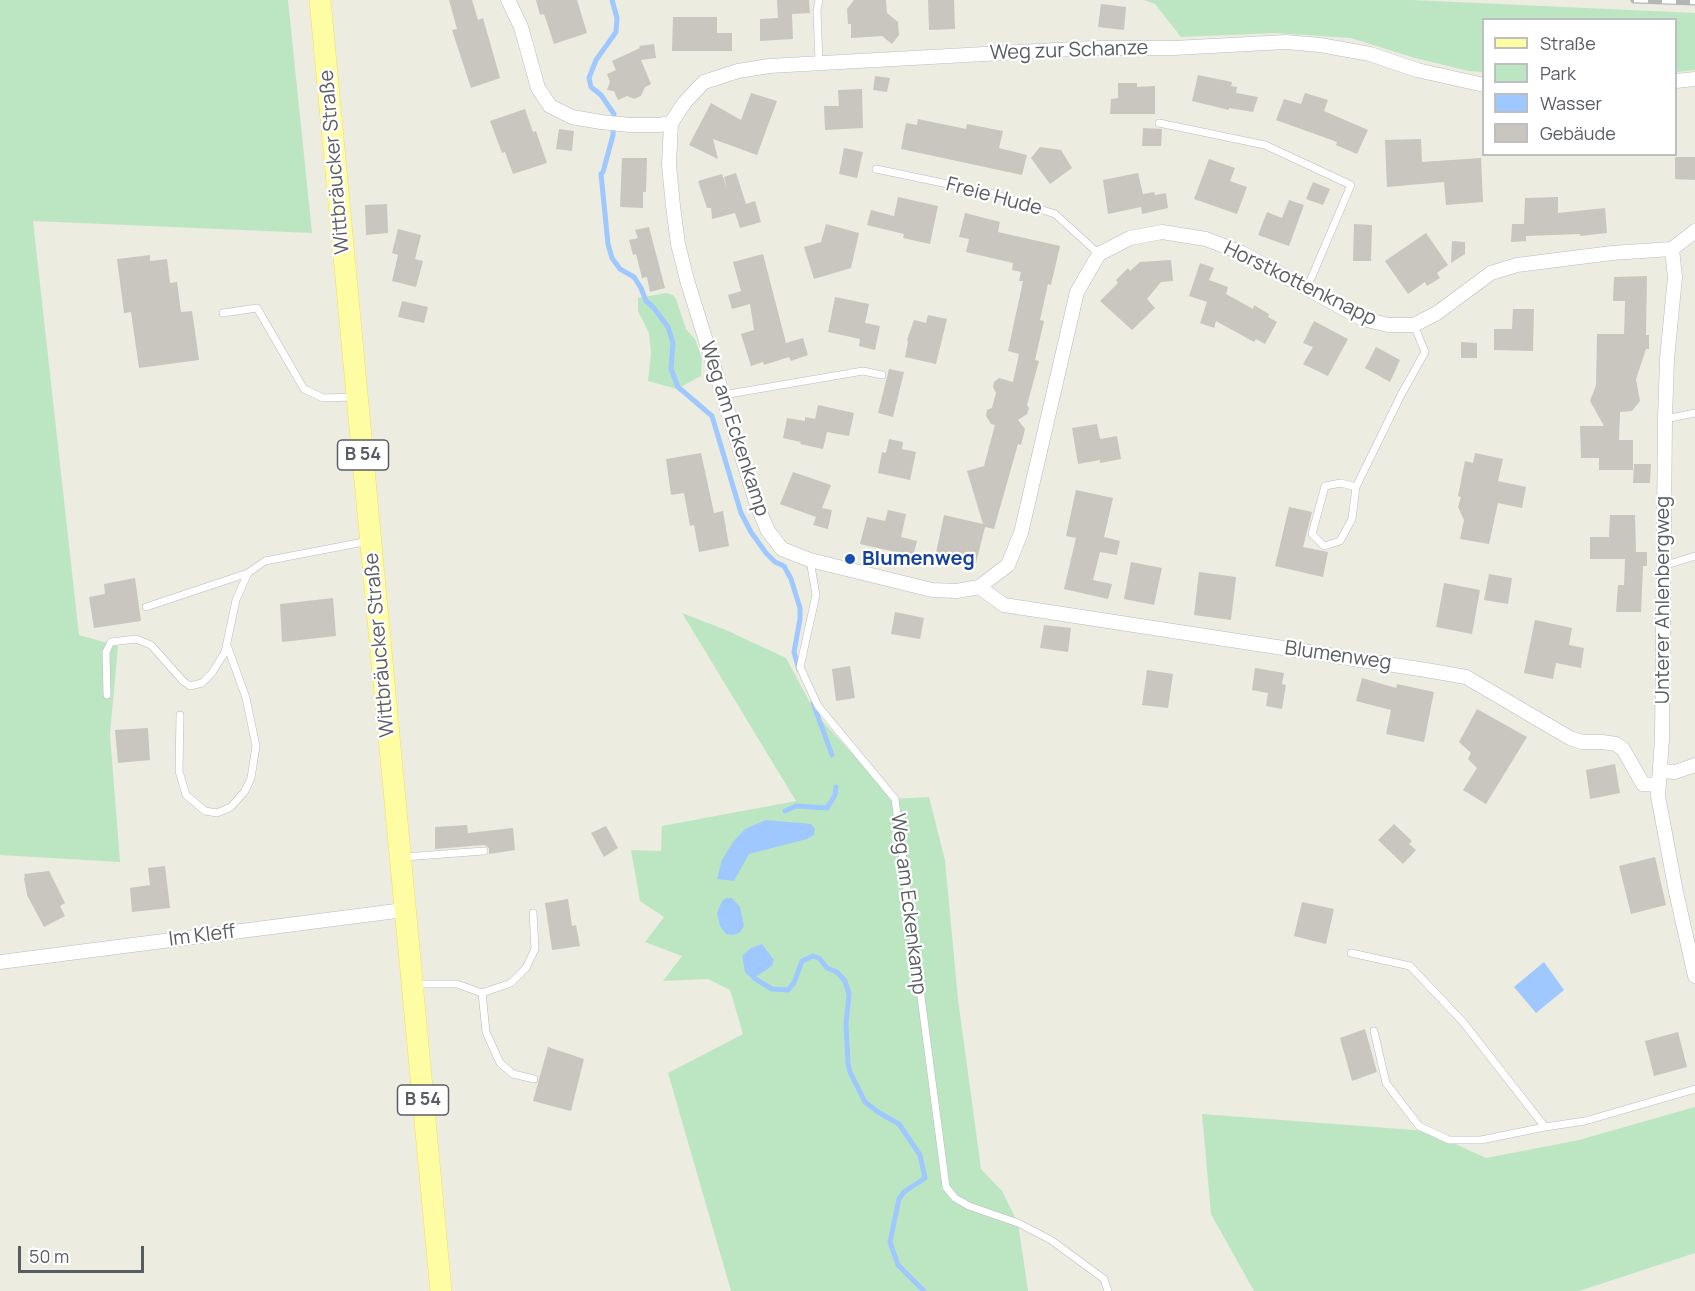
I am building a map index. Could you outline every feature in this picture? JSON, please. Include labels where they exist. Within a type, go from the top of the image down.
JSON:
[{"type":"main road","name":"Wittbräucker Straße","points":[[320,0],[441,1291]]},
{"type":"street","points":[[508,0],[521,27],[538,88],[550,106],[572,117],[601,122],[630,125],[671,123]]},
{"type":"street","name":"Weg zur Schanze","points":[[671,123],[685,102],[705,82],[738,71],[770,66],[1092,48],[1174,48],[1287,42],[1320,45],[1370,54],[1417,70],[1482,85]]},
{"type":"street","points":[[1677,81],[1695,79]]},
{"type":"street","name":"Weg am Eckenkamp","points":[[671,123],[669,165],[678,244],[757,506],[768,531],[782,549],[810,560]]},
{"type":"street","points":[[1672,249],[1695,231]]},
{"type":"street","name":"Horstkottenknapp","points":[[1098,254],[1130,238],[1162,232],[1206,239],[1242,253],[1364,319],[1388,325],[1414,325],[1437,314],[1491,273],[1517,265],[1612,253],[1672,249]]},
{"type":"street","name":"Unterer Ahlenbergweg","points":[[1672,249],[1675,277],[1667,359],[1665,419],[1658,796],[1662,825],[1695,976]]},
{"type":"street","points":[[810,560],[932,591],[957,591],[979,587],[1008,565],[1021,534],[1077,292],[1098,254]]},
{"type":"street","name":"Blumenweg","points":[[979,587],[1004,605],[1466,677],[1570,738],[1582,742],[1616,744],[1623,749],[1643,784],[1659,778]]},
{"type":"street","points":[[1659,778],[1695,765]]},
{"type":"street","name":"Im Kleff","points":[[0,962],[404,910]]},
{"type":"lane","points":[[819,0],[817,10],[819,63]]},
{"type":"lane","points":[[1159,123],[1265,145],[1351,185],[1307,288]]},
{"type":"lane","name":"Freie Hude","points":[[876,168],[991,193],[1055,214],[1098,254]]},
{"type":"lane","points":[[223,313],[257,308],[304,390],[323,398],[357,397]]},
{"type":"lane","points":[[1356,487],[1341,483],[1325,486],[1312,534],[1324,546],[1340,541],[1352,519],[1356,487],[1401,395],[1425,352],[1414,325]]},
{"type":"lane","points":[[723,395],[862,371],[882,375]]},
{"type":"lane","points":[[1665,419],[1695,413]]},
{"type":"lane","points":[[146,607],[248,573],[265,561],[371,540]]},
{"type":"lane","points":[[1663,566],[1695,556]]},
{"type":"lane","name":"Weg am Eckenkamp","points":[[810,560],[816,596],[800,667],[818,706],[895,799],[946,1187],[955,1198],[969,1206],[1018,1223],[1051,1240],[1104,1279],[1108,1291]]},
{"type":"lane","points":[[107,695],[106,652],[111,642],[136,639],[151,645],[183,681],[190,686],[202,682],[212,673],[227,645],[236,600],[248,573]]},
{"type":"lane","points":[[180,715],[180,771],[186,795],[205,811],[217,813],[231,807],[245,791],[251,778],[256,746],[246,698],[227,645]]},
{"type":"lane","points":[[399,857],[484,851]]},
{"type":"lane","points":[[411,984],[457,984],[482,993],[511,982],[526,968],[535,949],[532,913]]},
{"type":"lane","points":[[1352,953],[1410,966],[1463,1022],[1545,1127]]},
{"type":"lane","points":[[482,993],[486,1032],[500,1063],[513,1074],[534,1079]]},
{"type":"lane","points":[[1374,1031],[1386,1083],[1419,1126],[1449,1140],[1481,1140],[1585,1121],[1695,1089]]},
{"type":"green space","points":[[0,0],[288,0],[312,233],[33,221],[79,635],[118,646],[110,734],[120,862],[0,855]]},
{"type":"green space","points":[[1144,0],[1412,0],[1695,13],[1695,70],[1677,72],[1677,18],[1482,18],[1482,72],[1415,58],[1351,38],[1276,33],[1181,37],[1155,4]]},
{"type":"green space","points":[[666,293],[673,295],[676,299],[686,329],[695,339],[702,359],[701,376],[677,389],[648,381],[651,353],[649,333],[638,311],[638,298]]},
{"type":"green space","points":[[682,613],[726,630],[786,658],[816,714],[894,799],[929,797],[945,860],[958,999],[981,1169],[1002,1191],[1018,1223],[1028,1291],[731,1291],[668,1073],[743,1034],[730,990],[708,979],[663,981],[682,956],[645,942],[664,917],[640,901],[631,850],[661,851],[662,826],[796,801]]},
{"type":"green space","points":[[1695,1107],[1695,1253],[1579,1291],[1254,1291],[1211,1214],[1202,1114],[1427,1131],[1486,1158],[1579,1140]]},
{"type":"water","points":[[766,820],[811,824],[815,829],[814,835],[807,839],[749,854],[734,881],[717,879],[722,860],[733,842],[745,829]]},
{"type":"water","points":[[732,898],[740,907],[742,916],[744,926],[734,935],[726,934],[720,926],[717,913],[722,901]]},
{"type":"water","points":[[762,944],[774,960],[772,966],[754,978],[750,977],[745,972],[742,956],[751,948]]},
{"type":"water","points":[[1544,962],[1564,990],[1536,1013],[1514,987]]},
{"type":"building","points":[[449,0],[472,0],[478,20],[483,18],[500,78],[471,88],[452,30],[457,29]]},
{"type":"building","points":[[536,0],[577,0],[587,33],[554,44],[544,14],[540,15]]},
{"type":"building","points":[[777,0],[809,0],[810,13],[792,14],[793,39],[760,41],[760,19],[778,18]]},
{"type":"building","points":[[854,0],[886,0],[887,13],[898,22],[899,35],[892,44],[882,36],[851,38],[851,24],[848,24],[847,9]]},
{"type":"building","points":[[928,0],[954,0],[955,29],[929,30]]},
{"type":"building","points":[[1101,4],[1126,7],[1124,30],[1098,27]]},
{"type":"building","points":[[673,17],[717,17],[717,33],[732,33],[732,51],[672,51]]},
{"type":"building","points":[[654,44],[656,58],[641,60],[651,84],[645,87],[641,96],[634,99],[627,96],[618,100],[614,91],[607,90],[610,82],[607,74],[616,70],[612,61],[640,48],[639,46]]},
{"type":"building","points":[[1198,75],[1232,82],[1231,86],[1237,87],[1236,93],[1258,97],[1253,112],[1229,108],[1229,110],[1192,101]]},
{"type":"building","points":[[875,76],[890,78],[887,92],[873,90]]},
{"type":"building","points":[[1118,83],[1137,83],[1137,87],[1155,86],[1155,114],[1110,114],[1111,99],[1118,98]]},
{"type":"building","points":[[862,89],[863,128],[825,130],[824,106],[839,106],[838,90]]},
{"type":"building","points":[[751,93],[777,101],[757,155],[713,139],[718,159],[689,145],[711,103],[741,120]]},
{"type":"building","points":[[1305,93],[1328,100],[1324,111],[1368,130],[1357,154],[1336,145],[1337,142],[1276,120],[1284,99],[1301,104]]},
{"type":"building","points":[[525,109],[533,132],[536,131],[547,163],[513,174],[490,121]]},
{"type":"building","points":[[918,119],[966,129],[967,124],[1003,131],[999,148],[1027,155],[1022,175],[901,149],[906,123],[917,125]]},
{"type":"building","points":[[1143,128],[1162,129],[1161,146],[1142,146]]},
{"type":"building","points":[[559,129],[574,131],[572,151],[556,149]]},
{"type":"building","points":[[1421,139],[1422,162],[1481,158],[1483,202],[1446,205],[1444,182],[1387,187],[1385,140]]},
{"type":"building","points":[[1040,147],[1061,150],[1072,168],[1050,184],[1031,158]]},
{"type":"building","points":[[844,148],[863,152],[857,178],[839,174]]},
{"type":"building","points":[[1675,157],[1695,157],[1695,180],[1675,179]]},
{"type":"building","points":[[622,158],[647,158],[643,208],[620,207]]},
{"type":"building","points":[[1209,159],[1235,168],[1230,181],[1247,187],[1237,214],[1194,199]]},
{"type":"building","points":[[736,173],[746,204],[755,201],[761,222],[740,228],[735,213],[712,219],[711,208],[707,208],[698,181],[722,174],[727,189],[724,177]]},
{"type":"building","points":[[1138,173],[1143,194],[1166,193],[1168,208],[1142,214],[1141,207],[1108,214],[1103,180]]},
{"type":"building","points":[[1313,182],[1330,189],[1323,205],[1306,199]]},
{"type":"building","points":[[898,197],[938,206],[930,244],[903,238],[904,234],[867,225],[871,210],[894,216]]},
{"type":"building","points":[[1558,197],[1558,213],[1605,208],[1607,233],[1580,236],[1580,234],[1526,236],[1526,241],[1511,242],[1512,224],[1524,224],[1525,198]]},
{"type":"building","points":[[1289,200],[1304,205],[1289,246],[1258,235],[1267,212],[1282,218]]},
{"type":"building","points":[[387,204],[388,233],[366,235],[365,205]]},
{"type":"building","points":[[965,213],[1000,222],[998,232],[1060,246],[1040,320],[1044,321],[1035,360],[1039,361],[1027,405],[1029,408],[1027,414],[1018,420],[1025,429],[1021,445],[1018,444],[994,529],[985,527],[976,563],[936,553],[944,515],[983,524],[967,471],[984,466],[995,425],[991,424],[986,416],[987,410],[992,408],[996,393],[993,387],[994,382],[999,378],[1013,382],[1019,354],[1008,351],[1023,281],[1019,281],[1021,272],[1012,270],[1013,263],[966,252],[969,239],[959,237]]},
{"type":"building","points":[[826,224],[859,233],[851,268],[814,279],[804,247],[821,242]]},
{"type":"building","points":[[1354,224],[1372,225],[1371,261],[1353,261]]},
{"type":"building","points":[[649,227],[665,288],[650,292],[647,277],[642,278],[636,254],[633,255],[629,240],[638,238],[635,230]]},
{"type":"building","points":[[398,229],[421,235],[415,259],[423,261],[416,287],[392,281],[398,255],[392,253]]},
{"type":"building","points":[[1426,233],[1448,265],[1437,273],[1440,278],[1427,286],[1425,282],[1408,294],[1385,261]]},
{"type":"building","points":[[1452,241],[1465,242],[1465,254],[1451,263]]},
{"type":"building","points":[[763,254],[786,343],[803,338],[808,355],[791,361],[789,357],[764,365],[763,362],[751,366],[741,334],[754,330],[750,304],[732,309],[728,295],[741,291],[733,262]]},
{"type":"building","points":[[150,255],[150,261],[167,259],[170,283],[177,282],[181,312],[192,311],[199,360],[139,368],[131,312],[124,313],[117,259]]},
{"type":"building","points":[[1171,260],[1173,281],[1161,282],[1147,299],[1155,308],[1132,330],[1100,301],[1118,283],[1116,280],[1128,268],[1130,271],[1140,262]]},
{"type":"building","points":[[1200,263],[1214,268],[1209,280],[1228,287],[1226,294],[1253,309],[1254,305],[1277,322],[1265,344],[1256,339],[1254,342],[1216,321],[1214,328],[1200,323],[1207,302],[1189,296]]},
{"type":"building","points":[[1647,276],[1646,335],[1649,335],[1649,349],[1646,349],[1636,379],[1640,401],[1632,411],[1620,412],[1619,440],[1633,440],[1633,470],[1599,470],[1599,458],[1581,458],[1580,426],[1604,426],[1590,401],[1596,385],[1597,334],[1624,334],[1625,301],[1613,301],[1614,277]]},
{"type":"building","points":[[835,297],[869,304],[865,323],[880,326],[875,350],[859,346],[860,339],[828,332]]},
{"type":"building","points":[[402,301],[428,307],[424,323],[398,317]]},
{"type":"building","points":[[1513,309],[1534,309],[1533,351],[1494,350],[1494,329],[1512,329]]},
{"type":"building","points":[[928,315],[947,319],[936,364],[905,357],[907,340],[914,320],[926,323]]},
{"type":"building","points":[[1314,321],[1348,339],[1328,376],[1303,364],[1313,347],[1303,343]]},
{"type":"building","points":[[1461,342],[1477,343],[1477,358],[1461,358]]},
{"type":"building","points":[[1376,347],[1400,360],[1390,382],[1365,368]]},
{"type":"building","points":[[889,369],[904,372],[893,417],[878,413]]},
{"type":"building","points":[[818,405],[854,413],[849,436],[827,432],[823,449],[783,438],[787,418],[805,421],[805,417],[815,419]]},
{"type":"building","points":[[1097,424],[1100,439],[1117,436],[1121,459],[1078,464],[1072,428]]},
{"type":"building","points":[[889,439],[903,442],[902,449],[916,452],[910,480],[878,473],[882,452],[886,453]]},
{"type":"building","points":[[701,453],[714,513],[723,511],[729,546],[699,552],[694,525],[690,526],[684,493],[671,495],[666,459]]},
{"type":"building","points":[[1475,453],[1503,459],[1498,481],[1526,487],[1522,508],[1498,503],[1489,544],[1460,539],[1464,520],[1458,507],[1461,497],[1458,496],[1465,461],[1473,463]]},
{"type":"building","points":[[1634,464],[1651,464],[1650,483],[1633,483]]},
{"type":"building","points":[[793,472],[831,485],[822,508],[832,510],[828,529],[813,525],[816,517],[780,504]]},
{"type":"building","points":[[1076,490],[1113,498],[1104,537],[1120,541],[1117,555],[1100,552],[1093,580],[1112,584],[1108,599],[1064,589],[1076,538],[1066,536]]},
{"type":"building","points":[[1289,507],[1312,512],[1303,547],[1328,552],[1323,577],[1275,566]]},
{"type":"building","points":[[888,510],[906,514],[901,537],[917,541],[913,556],[860,544],[867,517],[885,521]]},
{"type":"building","points":[[1610,515],[1635,515],[1636,552],[1647,552],[1647,566],[1643,566],[1641,612],[1616,612],[1618,585],[1624,585],[1625,559],[1590,559],[1590,537],[1609,537]]},
{"type":"building","points":[[1131,562],[1162,568],[1154,605],[1124,599]]},
{"type":"building","points":[[1199,572],[1236,577],[1231,620],[1194,615]]},
{"type":"building","points":[[1489,574],[1512,578],[1508,604],[1484,600]]},
{"type":"building","points":[[135,578],[141,621],[94,628],[89,597],[105,594],[104,584]]},
{"type":"building","points":[[1444,583],[1480,590],[1472,634],[1436,627]]},
{"type":"building","points":[[333,598],[336,636],[282,642],[280,604]]},
{"type":"building","points":[[895,612],[924,618],[920,639],[891,634]]},
{"type":"building","points":[[1535,620],[1572,628],[1569,645],[1584,648],[1581,668],[1556,663],[1553,679],[1524,673]]},
{"type":"building","points":[[1044,625],[1071,628],[1068,652],[1040,648]]},
{"type":"building","points":[[850,666],[855,698],[836,701],[832,669]]},
{"type":"building","points":[[1255,668],[1284,673],[1282,684],[1286,685],[1282,709],[1266,706],[1268,693],[1252,690]]},
{"type":"building","points":[[1147,670],[1173,674],[1168,708],[1142,705]]},
{"type":"building","points":[[1362,678],[1396,688],[1397,684],[1434,692],[1424,742],[1386,734],[1391,710],[1356,701]]},
{"type":"building","points":[[1477,709],[1527,737],[1486,804],[1463,790],[1477,768],[1468,759],[1471,753],[1459,742]]},
{"type":"building","points":[[148,728],[150,760],[118,763],[115,730]]},
{"type":"building","points":[[1615,764],[1620,793],[1590,799],[1586,770]]},
{"type":"building","points":[[1394,824],[1412,841],[1409,844],[1416,850],[1403,864],[1378,840]]},
{"type":"building","points":[[467,825],[468,833],[513,828],[515,850],[489,854],[489,848],[484,845],[435,849],[435,827]]},
{"type":"building","points":[[606,826],[618,848],[604,857],[591,833]]},
{"type":"building","points":[[1655,857],[1666,905],[1631,914],[1619,866]]},
{"type":"building","points":[[165,866],[170,908],[132,912],[130,888],[150,885],[148,868]]},
{"type":"building","points":[[49,871],[65,903],[60,906],[65,916],[44,927],[27,895],[24,874]]},
{"type":"building","points":[[568,899],[572,926],[576,925],[580,946],[552,950],[545,903]]},
{"type":"building","points":[[1302,902],[1334,909],[1326,944],[1294,936]]},
{"type":"building","points":[[1365,1029],[1377,1072],[1352,1081],[1340,1038]]},
{"type":"building","points":[[1678,1032],[1687,1067],[1654,1076],[1645,1041]]},
{"type":"building","points":[[548,1047],[584,1059],[571,1111],[533,1101]]},
{"type":"waterway","points":[[612,0],[617,18],[616,32],[596,60],[589,78],[591,87],[601,95],[614,114],[613,135],[601,174],[608,244],[612,258],[620,269],[634,277],[646,301],[668,327],[673,343],[671,369],[678,387],[712,416],[741,513],[766,553],[775,562],[784,566],[791,579],[800,608],[794,652],[799,670]]},
{"type":"waterway","points":[[813,703],[832,755]]},
{"type":"waterway","points":[[785,811],[796,806],[827,808],[835,795],[836,787]]},
{"type":"waterway","points":[[754,978],[772,989],[788,990],[794,983],[802,961],[813,956],[819,958],[827,968],[837,972],[845,981],[849,994],[846,1024],[850,1072],[865,1102],[899,1124],[920,1155],[925,1178],[904,1192],[899,1199],[890,1242],[898,1265],[924,1291]]},
{"type":"railway","points":[[1634,0],[1695,2]]},
{"type":"place","name":"Blumenweg","points":[[850,559]]}]
